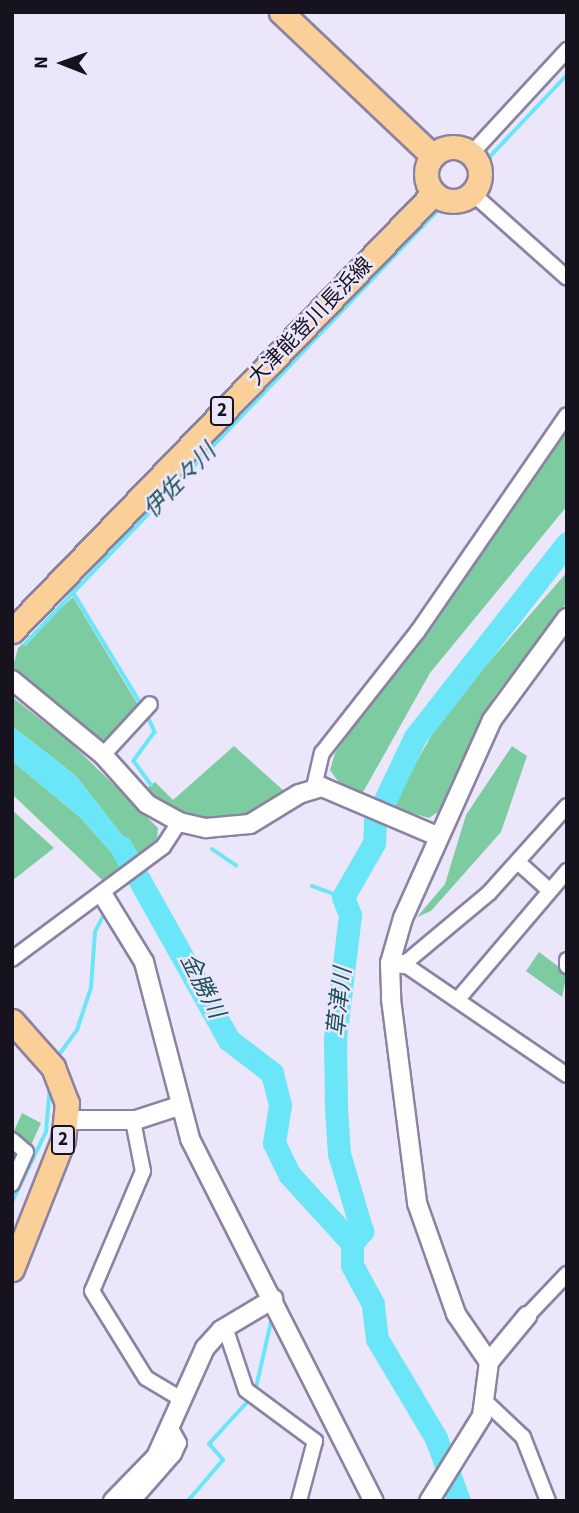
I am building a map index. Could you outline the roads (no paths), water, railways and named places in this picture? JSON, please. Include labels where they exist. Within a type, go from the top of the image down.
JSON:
[{"type":"main road","points":[[281,12],[433,156]]},
{"type":"main road","points":[[447,147],[471,154],[479,169],[472,193],[457,201],[434,193],[426,171],[433,156],[447,147]]},
{"type":"main road","name":"大津能登川長浜線","points":[[12,631],[434,193]]},
{"type":"main road","name":"2","points":[[12,1021],[61,1079],[67,1120],[12,1269]]},
{"type":"street","points":[[471,154],[567,50]]},
{"type":"street","points":[[472,193],[564,270]]},
{"type":"street","points":[[314,788],[322,753],[418,631],[567,415]]},
{"type":"street","points":[[489,1362],[468,1339],[447,1295],[417,1203],[397,963],[439,837],[505,698],[567,618]]},
{"type":"street","points":[[12,680],[103,755],[147,804],[179,822],[206,828],[250,824],[314,788],[337,792],[439,837]]},
{"type":"street","points":[[103,755],[150,704]]},
{"type":"street","points":[[397,963],[519,863],[567,806]]},
{"type":"street","points":[[12,959],[163,847],[179,822]]},
{"type":"street","points":[[519,863],[549,890]]},
{"type":"street","points":[[459,998],[567,871]]},
{"type":"street","points":[[105,892],[144,962],[179,1106],[374,1501]]},
{"type":"street","points":[[397,963],[459,998],[567,1075]]},
{"type":"street","points":[[67,1120],[134,1121],[179,1106]]},
{"type":"street","points":[[134,1121],[143,1171],[92,1291],[146,1378],[181,1399]]},
{"type":"street","points":[[12,1140],[26,1152],[12,1184]]},
{"type":"street","points":[[429,1501],[484,1409],[489,1362],[567,1274]]},
{"type":"street","points":[[113,1501],[156,1457],[197,1360],[225,1327],[274,1299]]},
{"type":"street","points":[[225,1327],[246,1390],[315,1441],[299,1501]]},
{"type":"street","points":[[484,1409],[523,1437],[548,1501]]},
{"type":"street","points":[[133,1501],[174,1454],[179,1443],[170,1427]]},
{"type":"water","points":[[12,726],[76,776],[139,857],[126,869],[81,818],[12,761]]},
{"type":"waterway","name":"伊佐々川","points":[[484,163],[567,75]]},
{"type":"waterway","name":"伊佐々川","points":[[143,708],[73,593],[443,205]]},
{"type":"waterway","name":"草津川","points":[[459,1501],[436,1438],[377,1339],[373,1304],[352,1265],[352,1243],[362,1231],[339,1154],[336,1107],[335,1039],[350,915],[343,897],[374,843],[375,821],[415,737],[567,543]]},
{"type":"waterway","points":[[25,644],[73,593]]},
{"type":"waterway","name":"伊佐々川","points":[[147,714],[155,732],[134,761],[151,784]]},
{"type":"waterway","name":"金勝川","points":[[121,847],[229,1040],[272,1073],[280,1105],[274,1143],[289,1174],[352,1243]]},
{"type":"waterway","name":"伊佐々川","points":[[212,849],[236,865]]},
{"type":"waterway","name":"伊佐々川","points":[[312,886],[343,897]]},
{"type":"waterway","name":"伊佐々川","points":[[56,1059],[77,1030],[91,988],[95,932],[103,916]]},
{"type":"waterway","name":"伊佐々川","points":[[12,1202],[46,1132],[50,1086]]},
{"type":"waterway","points":[[255,1392],[272,1318]]},
{"type":"waterway","points":[[188,1501],[223,1460],[209,1444],[251,1398]]}]
